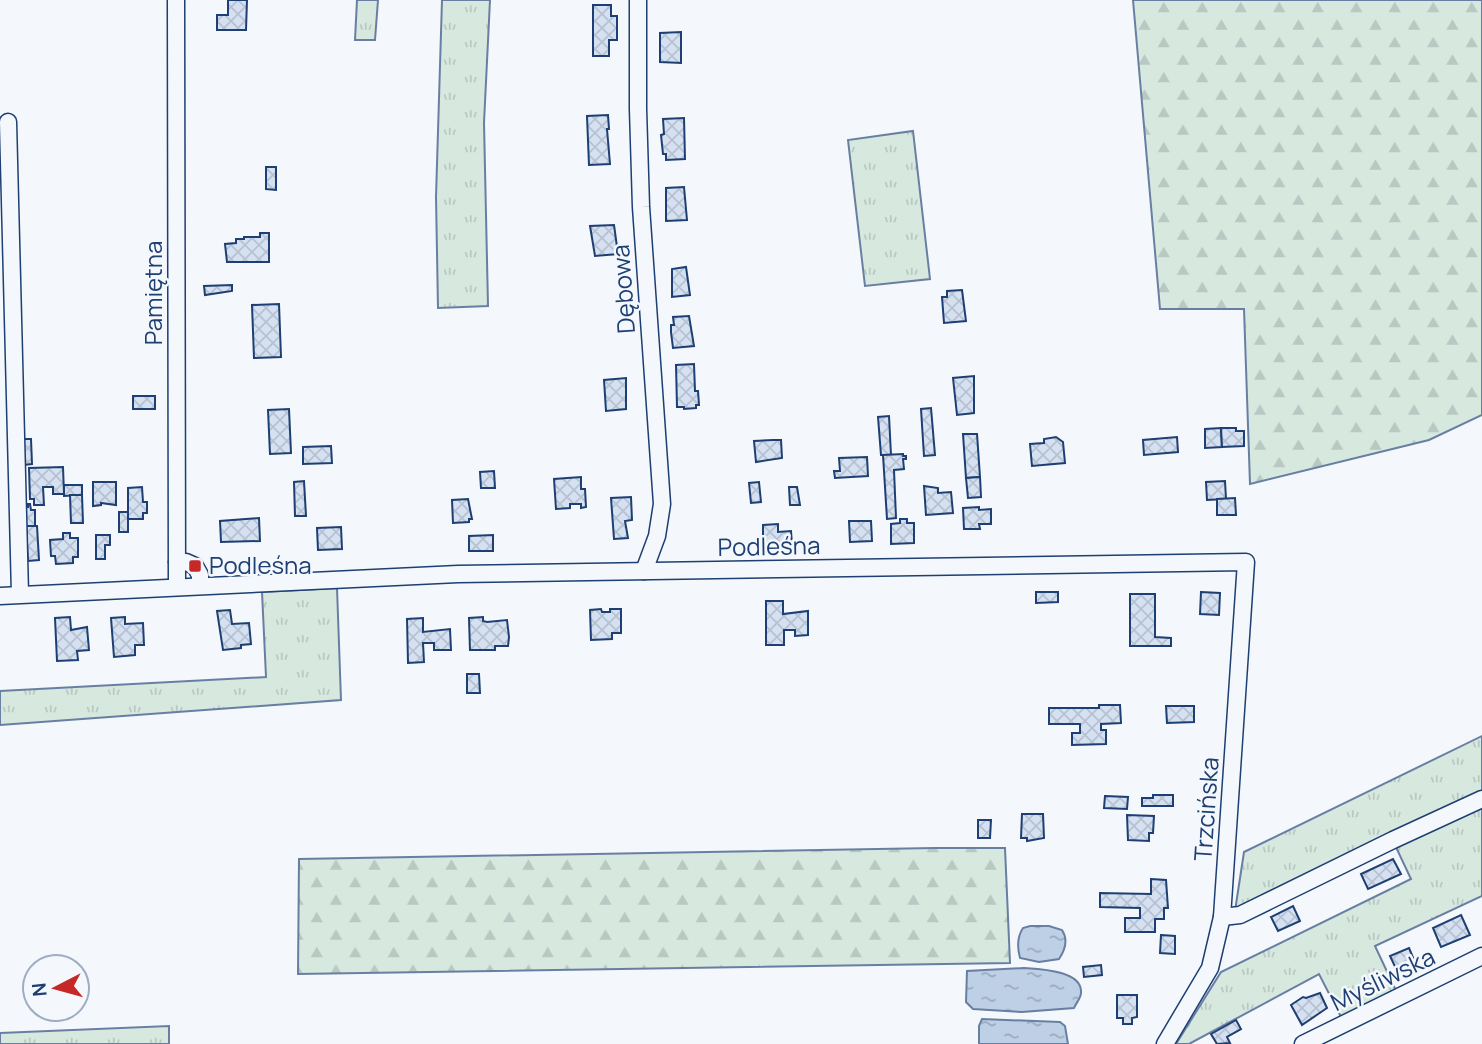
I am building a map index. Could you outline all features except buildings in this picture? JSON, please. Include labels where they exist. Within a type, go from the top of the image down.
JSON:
[{"type":"street","name":"Pamiętna","points":[[176,0],[177,586]]},
{"type":"street","name":"Dębowa","points":[[638,0],[641,207],[662,503],[657,536],[644,571]]},
{"type":"street","points":[[8,122],[20,594]]},
{"type":"street","points":[[177,562],[187,562],[195,566],[200,575],[200,585]]},
{"type":"street","name":"Podleśna","points":[[0,596],[458,574],[1245,562]]},
{"type":"street","name":"Trzcińska","points":[[1165,1044],[1210,968],[1222,917],[1245,562]]},
{"type":"street","points":[[1222,917],[1240,915],[1482,799]]},
{"type":"street","name":"Myśliwska","points":[[1303,1044],[1482,956]]},
{"type":"green space","points":[[357,0],[378,0],[375,40],[355,40]]},
{"type":"green space","points":[[442,0],[490,0],[484,123],[488,306],[438,308],[436,197]]},
{"type":"green space","points":[[1133,0],[1482,0],[1482,415],[1429,440],[1250,484],[1244,309],[1160,309]]},
{"type":"green space","points":[[913,131],[930,279],[865,286],[848,140]]},
{"type":"green space","points":[[337,588],[341,700],[0,725],[0,691],[266,677],[262,592]]},
{"type":"green space","points":[[1482,736],[1482,896],[1375,946],[1398,995],[1341,1017],[1319,974],[1189,1044],[1176,1044],[1221,972],[1411,879],[1395,845],[1233,924],[1244,852]]},
{"type":"green space","points":[[1005,848],[1010,963],[298,974],[299,859]]},
{"type":"green space","points":[[169,1026],[169,1044],[0,1044],[0,1033]]},
{"type":"water","points":[[1049,926],[1062,930],[1065,945],[1059,959],[1039,962],[1020,958],[1020,935],[1023,928]]},
{"type":"water","points":[[1024,968],[1058,972],[1075,980],[1080,985],[1081,993],[1074,1008],[1022,1012],[973,1009],[966,1002],[967,971]]},
{"type":"water","points":[[982,1019],[1060,1022],[1065,1026],[1068,1044],[979,1044],[979,1026]]},
{"type":"place","name":"Podleśna","points":[[195,566]]}]
